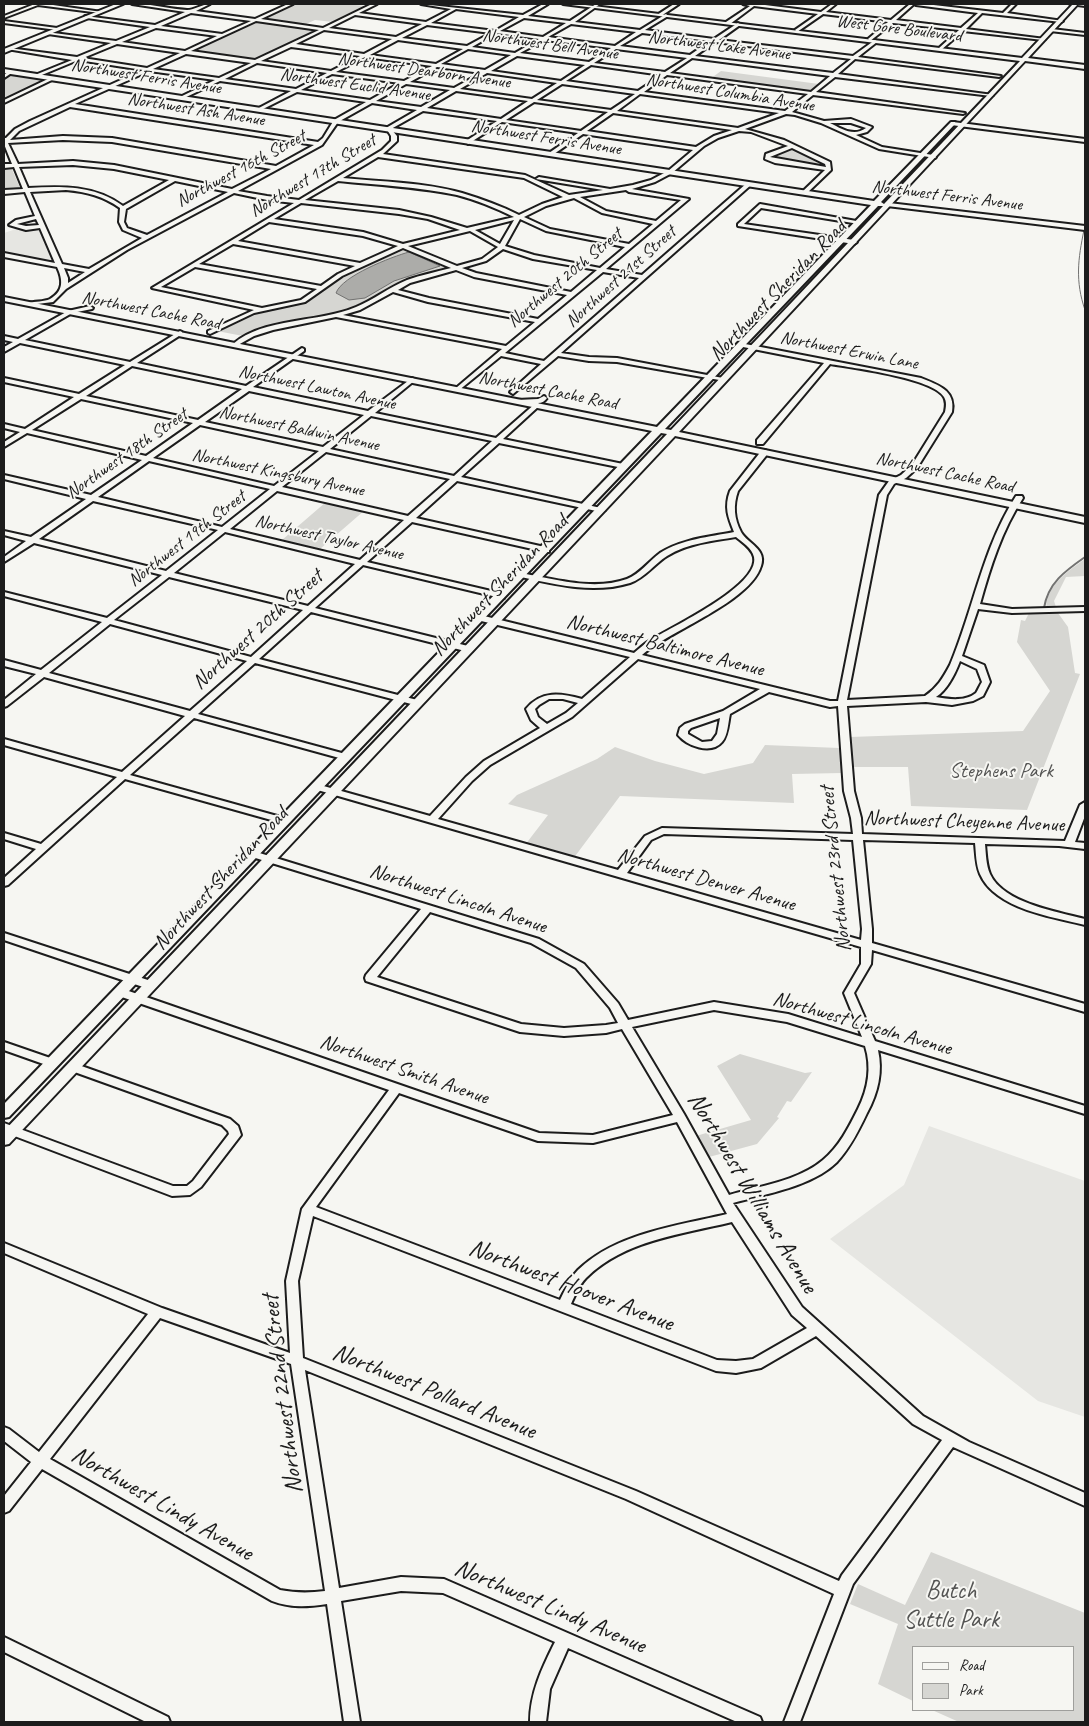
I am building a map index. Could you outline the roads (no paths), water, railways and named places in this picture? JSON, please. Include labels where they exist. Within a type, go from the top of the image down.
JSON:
[{"type":"main road","points":[[7,48],[120,4]]},
{"type":"main road","name":"West Gore Boulevard","points":[[566,4],[593,5]]},
{"type":"main road","name":"West Gore Boulevard","points":[[579,4],[1085,67]]},
{"type":"main road","name":"Northwest Sheridan Road","points":[[4,1113],[502,596],[587,507],[623,466],[1067,4]]},
{"type":"main road","name":"Northwest Sheridan Road","points":[[7,1132],[73,1067],[537,578],[835,263],[1076,4]]},
{"type":"main road","name":"Northwest Ferris Avenue","points":[[7,72],[889,205]]},
{"type":"main road","points":[[834,248],[835,252],[829,260],[835,263]]},
{"type":"main road","points":[[812,286],[812,282],[828,265],[828,263],[821,261]]},
{"type":"main road","name":"Northwest Cache Road","points":[[4,291],[51,304],[180,333],[412,380],[519,401],[540,402],[678,429],[760,442],[908,474],[1085,520]]},
{"type":"main road","name":"Northwest Cache Road","points":[[4,299],[31,304],[51,304]]},
{"type":"main road","name":"Northwest Cache Road","points":[[71,308],[90,308],[465,382],[513,392],[540,402]]},
{"type":"main road","name":"Northwest Cache Road","points":[[678,429],[765,452],[894,479],[1016,501],[1085,511]]},
{"type":"street","points":[[4,17],[38,4],[100,12]]},
{"type":"street","name":"Northwest Bell Avenue","points":[[134,4],[963,113]]},
{"type":"street","points":[[37,76],[208,4]]},
{"type":"street","points":[[279,4],[290,4]]},
{"type":"street","points":[[4,141],[24,126],[290,4]]},
{"type":"street","points":[[182,98],[375,4]]},
{"type":"street","points":[[423,4],[999,76]]},
{"type":"street","points":[[259,110],[463,4]]},
{"type":"street","name":"Northwest 16th Street","points":[[51,304],[64,288],[147,237],[320,144],[336,121],[546,4]]},
{"type":"street","points":[[468,142],[641,31],[677,4]]},
{"type":"street","points":[[745,4],[1043,39]]},
{"type":"street","points":[[728,23],[754,4]]},
{"type":"street","points":[[797,32],[834,4]]},
{"type":"street","points":[[210,332],[239,317],[303,301],[340,275],[403,246],[519,218],[544,205],[572,196],[624,189],[648,183],[670,172],[716,137],[785,112],[833,75],[892,21],[914,4],[1060,21]]},
{"type":"street","points":[[960,4],[966,7],[964,9]]},
{"type":"street","points":[[1004,14],[1014,4]]},
{"type":"street","points":[[1072,4],[1085,5]]},
{"type":"street","name":"Northwest 17th Street","points":[[261,310],[155,288],[378,155],[390,147],[394,141],[394,136],[388,129],[544,38],[593,5]]},
{"type":"street","points":[[941,49],[982,11]]},
{"type":"street","name":"Northwest Lake Avenue","points":[[354,14],[991,95]]},
{"type":"street","points":[[87,17],[221,36]]},
{"type":"street","points":[[4,22],[57,29]]},
{"type":"street","points":[[551,154],[738,24]]},
{"type":"street","points":[[1052,30],[1085,34]]},
{"type":"street","name":"Northwest Dearborn Avenue","points":[[48,33],[736,129],[769,135],[828,163],[829,169]]},
{"type":"street","name":"Northwest Columbia Avenue","points":[[290,45],[785,112],[807,116],[881,148],[933,157]]},
{"type":"street","name":"Northwest Euclid Avenue","points":[[7,48],[698,149]]},
{"type":"street","points":[[4,77],[7,72]]},
{"type":"street","points":[[4,102],[52,79]]},
{"type":"street","name":"Northwest Ash Avenue","points":[[68,105],[320,144]]},
{"type":"street","points":[[823,122],[851,121],[869,126],[865,131],[850,135]]},
{"type":"street","points":[[953,124],[1085,141]]},
{"type":"street","points":[[4,141],[63,138],[112,140],[277,168]]},
{"type":"street","points":[[4,141],[65,278],[64,288]]},
{"type":"street","points":[[793,146],[768,155],[767,158],[774,161],[829,169]]},
{"type":"street","points":[[378,155],[612,190]]},
{"type":"street","points":[[4,166],[89,164],[267,198],[399,212],[468,229],[502,247],[533,257],[642,277]]},
{"type":"street","points":[[804,192],[829,169]]},
{"type":"street","points":[[525,177],[572,196],[604,212],[657,223]]},
{"type":"street","points":[[337,179],[448,192],[484,201],[519,218],[564,234],[630,246]]},
{"type":"street","points":[[123,208],[174,180]]},
{"type":"street","name":"Northwest 21st Street","points":[[513,392],[749,184]]},
{"type":"street","points":[[4,192],[62,189],[92,192],[106,196],[123,208]]},
{"type":"street","name":"Northwest 20th Street","points":[[458,389],[686,199],[624,189]]},
{"type":"street","name":"Northwest Ferris Avenue","points":[[889,205],[1085,228]]},
{"type":"street","points":[[854,242],[740,225],[760,206],[859,222]]},
{"type":"street","points":[[123,208],[122,227],[147,237]]},
{"type":"street","points":[[39,217],[18,221],[12,225],[26,228],[43,226]]},
{"type":"street","points":[[236,344],[272,328],[337,315],[367,305],[392,290],[416,279],[484,260],[502,247],[519,218]]},
{"type":"street","points":[[268,220],[363,234],[403,246],[490,280],[572,294]]},
{"type":"street","points":[[232,242],[360,265]]},
{"type":"street","points":[[4,255],[90,271]]},
{"type":"street","points":[[194,265],[323,288]]},
{"type":"street","points":[[392,290],[428,300],[540,321]]},
{"type":"street","points":[[4,350],[71,308]]},
{"type":"street","points":[[337,315],[506,348]]},
{"type":"street","points":[[4,445],[180,333]]},
{"type":"street","name":"Northwest Lawton Avenue","points":[[4,338],[623,466]]},
{"type":"street","name":"Northwest Erwin Lane","points":[[740,345],[919,379],[935,386],[945,394],[950,403],[949,412],[908,474]]},
{"type":"street","name":"Northwest 18th Street","points":[[4,560],[302,350]]},
{"type":"street","points":[[499,354],[545,364]]},
{"type":"street","points":[[557,354],[589,359],[617,360],[723,380]]},
{"type":"street","points":[[760,442],[829,361]]},
{"type":"street","name":"Northwest Baldwin Avenue","points":[[4,380],[601,510]]},
{"type":"street","name":"Northwest 19th Street","points":[[4,704],[412,380]]},
{"type":"street","name":"Northwest 20th Street","points":[[4,883],[540,402]]},
{"type":"street","name":"Northwest Kingsbury Avenue","points":[[4,426],[546,550]]},
{"type":"street","points":[[431,821],[469,779],[487,764],[585,702],[650,644],[722,602],[746,584],[757,567],[758,558],[754,549],[738,534],[730,511],[731,499],[734,491],[765,452]]},
{"type":"street","points":[[894,479],[908,474]]},
{"type":"street","name":"Northwest Taylor Avenue","points":[[4,477],[502,596]]},
{"type":"street","name":"Northwest 23rd Street","points":[[727,1200],[789,1181],[821,1167],[837,1154],[855,1126],[869,1098],[875,1064],[849,993],[866,964],[867,946],[858,836],[849,790],[842,705],[883,495],[894,479]]},
{"type":"street","points":[[926,699],[933,697],[939,691],[957,657],[1016,501]]},
{"type":"street","points":[[4,532],[469,649]]},
{"type":"street","points":[[521,575],[576,585],[629,581],[647,570],[664,555],[690,541],[738,534]]},
{"type":"street","points":[[4,594],[418,703]]},
{"type":"street","points":[[975,606],[1012,611],[1085,609]]},
{"type":"street","name":"Northwest Baltimore Avenue","points":[[480,618],[766,689],[842,705],[926,699],[952,702],[970,699],[980,694],[984,689],[986,682],[985,674],[981,667],[957,657]]},
{"type":"street","points":[[4,663],[346,757]]},
{"type":"street","points":[[726,713],[720,738],[716,743],[705,745],[694,743],[683,735],[683,730],[688,726],[726,713],[766,689]]},
{"type":"street","points":[[546,728],[530,713],[530,709],[539,700],[551,695],[585,702]]},
{"type":"street","points":[[4,742],[285,821]]},
{"type":"street","name":"Northwest Denver Avenue","points":[[317,787],[1085,1008]]},
{"type":"street","points":[[1069,844],[1085,805]]},
{"type":"street","name":"Northwest Cheyenne Avenue","points":[[621,874],[648,838],[662,831],[979,840],[1085,846]]},
{"type":"street","points":[[4,836],[43,848]]},
{"type":"street","points":[[979,840],[986,877],[1006,897],[1023,904],[1085,922]]},
{"type":"street","name":"Northwest Lincoln Avenue","points":[[253,854],[535,941],[580,966],[614,1006],[625,1025],[714,1006],[788,1018],[1085,1110]]},
{"type":"street","points":[[428,907],[370,978],[520,1028],[564,1032],[606,1029],[625,1025]]},
{"type":"street","points":[[4,936],[150,985]]},
{"type":"street","name":"Northwest Smith Avenue","points":[[120,992],[538,1137],[593,1139],[680,1117]]},
{"type":"street","name":"Northwest Williams Avenue","points":[[625,1025],[680,1117],[735,1217],[797,1312],[918,1420],[951,1439],[1085,1500]]},
{"type":"street","points":[[4,1046],[52,1063]]},
{"type":"street","points":[[7,1132],[172,1192],[190,1190],[216,1162],[235,1135],[234,1129],[226,1122],[73,1067]]},
{"type":"street","name":"Northwest 22nd Street","points":[[352,1722],[297,1361],[292,1281],[308,1209],[396,1089]]},
{"type":"street","name":"Northwest Hoover Avenue","points":[[308,1209],[716,1365],[736,1367],[756,1364],[816,1329]]},
{"type":"street","points":[[563,1307],[581,1275],[594,1263],[620,1247],[735,1217]]},
{"type":"street","name":"Northwest Pollard Avenue","points":[[4,1248],[157,1312],[297,1361],[631,1495],[842,1590]]},
{"type":"street","points":[[4,1507],[157,1312]]},
{"type":"street","name":"Northwest Lindy Avenue","points":[[4,1433],[40,1461],[262,1589],[295,1600],[333,1596],[401,1584],[444,1586],[754,1722]]},
{"type":"street","points":[[792,1722],[842,1590],[854,1569],[951,1439]]},
{"type":"street","points":[[538,1722],[543,1686],[565,1638]]},
{"type":"street","points":[[4,1644],[162,1722]]},
{"type":"waterway","points":[[1085,187],[1085,200]]},
{"type":"waterway","points":[[1084,230],[1078,270],[1085,310]]},
{"type":"waterway","points":[[1044,608],[1049,591],[1058,578],[1085,557]]},
{"type":"park label","name":"Stephens Park","points":[[1001,771]]},
{"type":"park label","name":"Butch Suttle Park","points":[[951,1606]]}]
